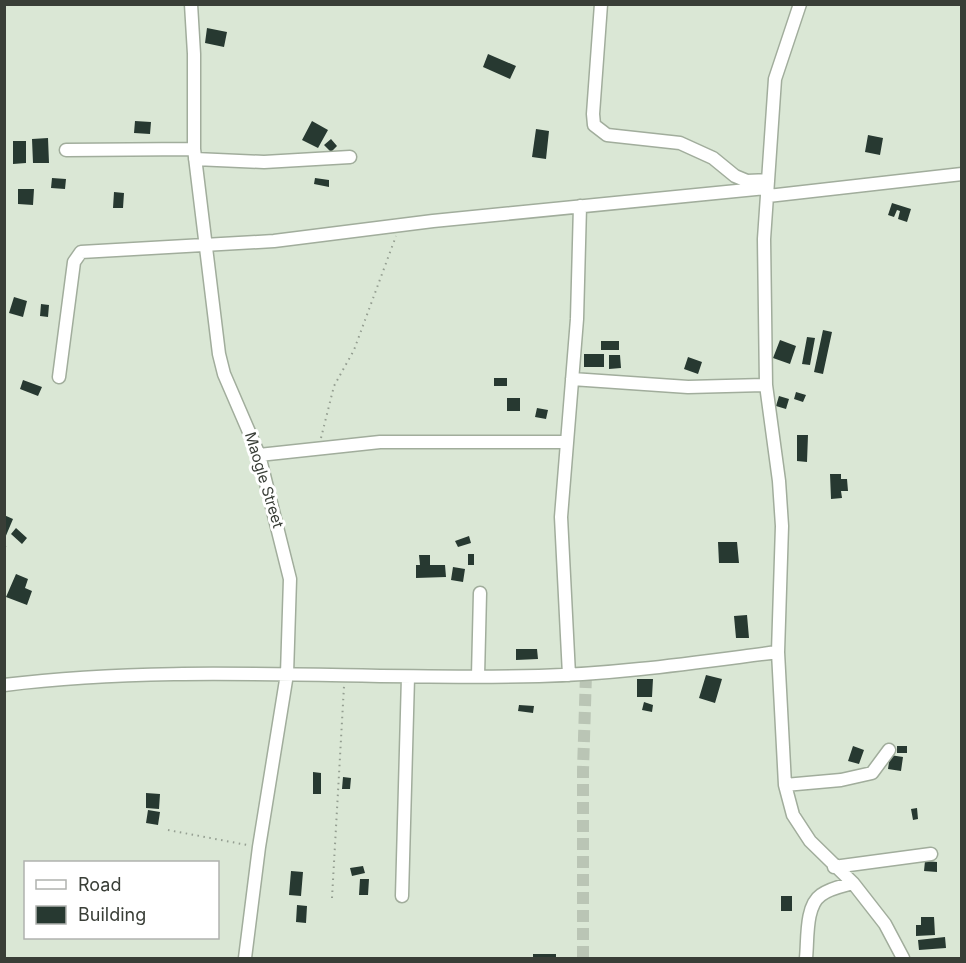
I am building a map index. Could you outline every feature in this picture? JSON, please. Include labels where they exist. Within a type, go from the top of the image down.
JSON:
[{"type":"street","name":"Maogle Street","points":[[191,4],[195,154],[204,245],[219,354],[224,374],[259,455],[290,579],[287,674],[259,847],[245,958]]},
{"type":"street","points":[[600,4],[593,114],[594,125],[598,131],[626,138],[680,143],[713,158],[735,176],[767,188]]},
{"type":"street","points":[[800,4],[775,79],[764,239],[766,385],[779,481],[782,526],[778,652],[785,785],[793,815],[810,841],[834,867],[853,883],[885,924],[903,958]]},
{"type":"street","points":[[66,150],[195,154],[264,162],[350,158]]},
{"type":"street","points":[[59,377],[76,256],[81,252],[274,241],[580,206],[767,188],[962,174]]},
{"type":"street","points":[[569,675],[561,517],[578,296],[580,206]]},
{"type":"street","points":[[572,379],[687,387],[766,385]]},
{"type":"street","points":[[259,455],[427,440],[566,442]]},
{"type":"street","points":[[478,676],[480,593]]},
{"type":"street","points":[[4,685],[137,674],[287,674],[345,677],[569,675],[778,652]]},
{"type":"street","points":[[402,896],[408,677]]},
{"type":"street","points":[[785,785],[841,780],[872,773],[889,750]]},
{"type":"street","points":[[834,867],[931,854]]},
{"type":"street","points":[[806,958],[813,905],[819,896],[826,892],[853,883]]},
{"type":"path","points":[[320,449],[325,413],[334,386],[364,328],[400,225]]},
{"type":"path","points":[[4,552],[6,546]]},
{"type":"path","points":[[332,898],[345,677]]},
{"type":"path","points":[[168,830],[259,847]]},
{"type":"building","points":[[207,28],[227,32],[224,47],[205,43]]},
{"type":"building","points":[[488,54],[516,66],[510,79],[483,67]]},
{"type":"building","points":[[135,121],[151,122],[150,134],[134,133]]},
{"type":"building","points":[[312,121],[328,130],[318,148],[302,140]]},
{"type":"building","points":[[536,129],[549,131],[546,159],[532,157]]},
{"type":"building","points":[[868,135],[883,138],[880,155],[865,152]]},
{"type":"building","points":[[48,138],[49,163],[33,163],[32,139]]},
{"type":"building","points":[[331,139],[337,146],[331,152],[324,145]]},
{"type":"building","points":[[13,141],[26,141],[26,163],[13,164]]},
{"type":"building","points":[[52,178],[66,179],[65,189],[51,188]]},
{"type":"building","points":[[315,178],[329,180],[329,187],[314,184]]},
{"type":"building","points":[[18,189],[34,189],[33,205],[18,204]]},
{"type":"building","points":[[114,192],[124,193],[123,208],[113,208]]},
{"type":"building","points":[[892,203],[911,209],[907,222],[898,219],[900,211],[897,210],[894,217],[888,215]]},
{"type":"building","points":[[14,297],[27,301],[23,317],[9,313]]},
{"type":"building","points":[[41,304],[49,305],[48,317],[40,316]]},
{"type":"building","points":[[823,330],[832,332],[823,374],[814,372]]},
{"type":"building","points":[[807,337],[815,338],[810,365],[802,364]]},
{"type":"building","points":[[780,340],[796,346],[790,364],[773,358]]},
{"type":"building","points":[[601,341],[619,341],[619,350],[601,350]]},
{"type":"building","points":[[584,354],[604,354],[604,367],[584,367]]},
{"type":"building","points":[[609,355],[620,355],[621,368],[609,369]]},
{"type":"building","points":[[688,357],[702,362],[698,374],[684,369]]},
{"type":"building","points":[[494,378],[507,378],[507,386],[494,386]]},
{"type":"building","points":[[23,380],[42,387],[38,396],[20,389]]},
{"type":"building","points":[[796,392],[806,395],[803,402],[794,399]]},
{"type":"building","points":[[779,396],[789,399],[786,409],[776,406]]},
{"type":"building","points":[[507,398],[520,398],[520,411],[507,411]]},
{"type":"building","points":[[537,408],[548,410],[546,419],[535,417]]},
{"type":"building","points":[[797,435],[808,435],[807,462],[797,461]]},
{"type":"building","points":[[830,474],[841,474],[841,479],[847,479],[848,491],[841,491],[842,498],[831,499]]},
{"type":"building","points":[[4,515],[13,519],[5,538],[4,538]]},
{"type":"building","points":[[16,528],[27,538],[22,544],[11,534]]},
{"type":"building","points":[[469,536],[471,543],[458,547],[455,541]]},
{"type":"building","points":[[718,542],[737,542],[739,563],[719,563]]},
{"type":"building","points":[[468,554],[474,554],[474,565],[468,565]]},
{"type":"building","points":[[419,555],[430,555],[430,565],[445,565],[446,577],[416,578],[416,565],[420,565]]},
{"type":"building","points":[[453,567],[465,569],[463,582],[451,580]]},
{"type":"building","points":[[16,574],[28,579],[25,588],[32,591],[27,605],[6,597]]},
{"type":"building","points":[[747,615],[749,638],[736,638],[734,616]]},
{"type":"building","points":[[516,649],[537,649],[538,659],[516,660]]},
{"type":"building","points":[[706,675],[722,679],[715,703],[699,698]]},
{"type":"building","points":[[637,679],[653,679],[652,697],[637,697]]},
{"type":"building","points":[[644,702],[653,705],[652,712],[642,710]]},
{"type":"building","points":[[519,705],[534,706],[533,713],[518,711]]},
{"type":"building","points":[[853,746],[864,750],[859,764],[848,761]]},
{"type":"building","points":[[897,746],[907,746],[907,753],[897,753]]},
{"type":"building","points":[[890,755],[903,757],[901,771],[888,769]]},
{"type":"building","points":[[313,772],[321,773],[321,794],[313,794]]},
{"type":"building","points":[[343,777],[351,778],[350,789],[342,789]]},
{"type":"building","points":[[146,793],[160,794],[159,809],[146,808]]},
{"type":"building","points":[[917,808],[918,819],[913,820],[911,809]]},
{"type":"building","points":[[148,810],[160,812],[158,825],[146,823]]},
{"type":"building","points":[[925,861],[937,862],[937,872],[924,871]]},
{"type":"building","points":[[363,866],[365,873],[352,876],[350,868]]},
{"type":"building","points":[[291,871],[303,872],[301,896],[289,895]]},
{"type":"building","points":[[360,879],[369,879],[368,895],[359,895]]},
{"type":"building","points":[[781,896],[792,896],[792,911],[781,911]]},
{"type":"building","points":[[297,905],[307,906],[306,923],[296,922]]},
{"type":"building","points":[[921,917],[934,917],[935,935],[916,936],[916,925],[921,925]]},
{"type":"building","points":[[945,937],[946,948],[919,950],[918,940]]},
{"type":"building","points":[[533,954],[556,954],[556,958],[533,958]]},
{"type":"tunnel","points":[[583,958],[583,770],[586,674]]}]
